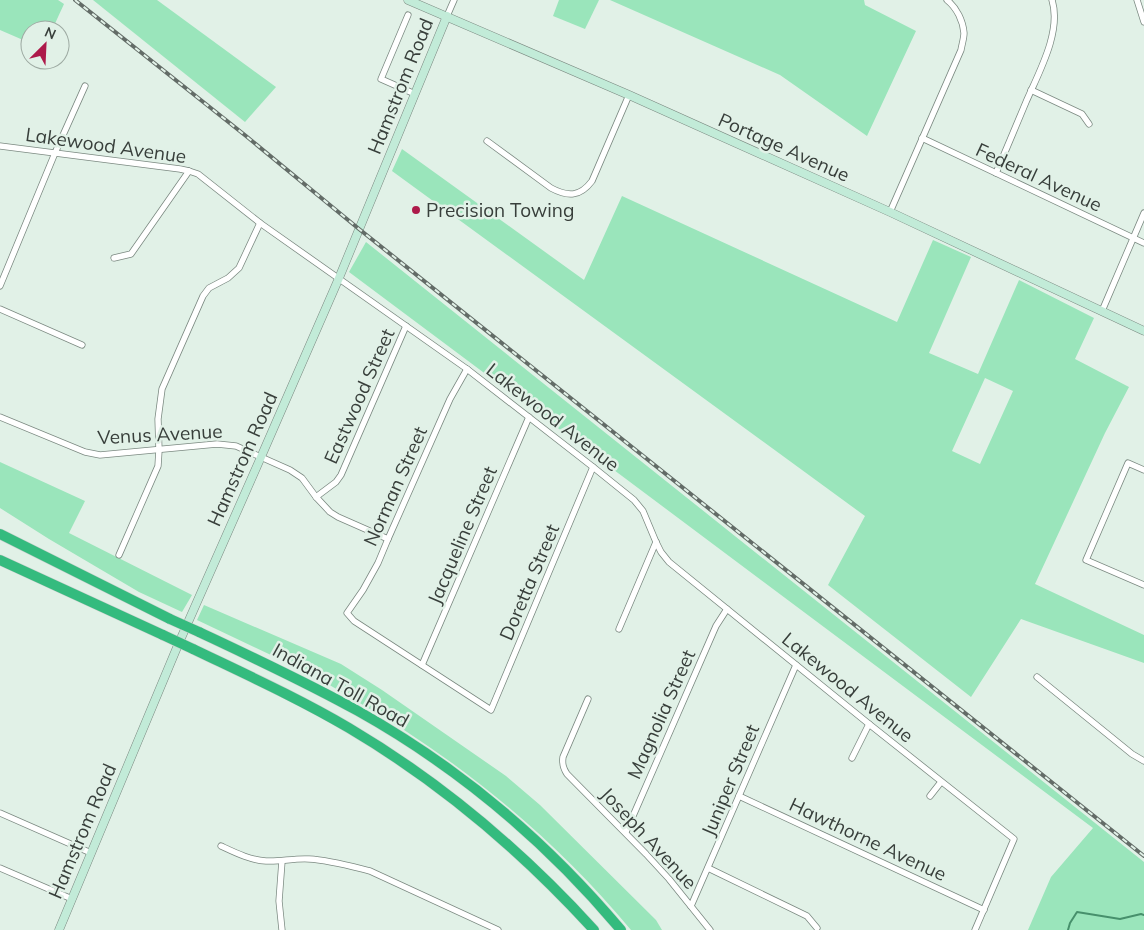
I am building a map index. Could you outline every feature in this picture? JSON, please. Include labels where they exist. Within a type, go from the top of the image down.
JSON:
[{"type":"highway","name":"Indiana Toll Road","points":[[0,534],[170,619],[305,683],[394,733],[451,771],[491,802],[581,885],[621,930]]},
{"type":"highway","name":"Indiana Toll Road","points":[[0,560],[192,649],[304,703],[349,728],[418,773],[480,819],[541,874],[594,930]]},
{"type":"street","name":"Portage Avenue","points":[[408,0],[629,95],[890,212],[1144,331]]},
{"type":"street","name":"Hamstrom Road","points":[[59,930],[178,645],[339,278],[454,0]]},
{"type":"street","points":[[890,212],[962,50],[964,34],[960,17],[947,0]]},
{"type":"street","points":[[996,173],[1048,50],[1054,14],[1052,0]]},
{"type":"street","points":[[1137,0],[1144,22]]},
{"type":"street","points":[[408,15],[381,79],[415,94]]},
{"type":"street","points":[[0,286],[85,86]]},
{"type":"street","points":[[1031,90],[1082,114],[1089,124]]},
{"type":"street","points":[[487,141],[561,194],[571,195],[579,193],[592,181],[629,95]]},
{"type":"street","name":"Federal Avenue","points":[[922,138],[1144,243]]},
{"type":"street","name":"Lakewood Avenue","points":[[0,146],[189,171],[198,174],[260,223],[467,369],[594,467],[634,500],[643,511],[661,552],[669,562],[796,666],[1014,839],[984,910]]},
{"type":"street","points":[[114,258],[131,254],[189,171]]},
{"type":"street","points":[[1102,311],[1144,213]]},
{"type":"street","points":[[119,555],[158,466],[158,419],[162,389],[203,296],[209,288],[228,278],[239,268],[260,223]]},
{"type":"street","points":[[0,309],[82,345]]},
{"type":"street","name":"Eastwood Street","points":[[316,497],[336,482],[341,475],[406,326]]},
{"type":"street","name":"Norman Street","points":[[422,665],[354,621],[347,613],[378,563],[450,399],[467,369]]},
{"type":"street","name":"Venus Avenue","points":[[0,417],[85,452],[100,455],[217,444],[236,446],[290,470],[302,478],[330,512],[388,539]]},
{"type":"street","name":"Jacqueline Street","points":[[422,665],[529,417]]},
{"type":"street","points":[[1144,470],[1128,463],[1086,560],[1144,585]]},
{"type":"street","name":"Doretta Street","points":[[422,665],[491,710],[594,467]]},
{"type":"street","points":[[619,629],[656,542]]},
{"type":"street","name":"Magnolia Street","points":[[626,832],[716,626],[727,608]]},
{"type":"street","name":"Juniper Street","points":[[691,906],[796,666]]},
{"type":"street","points":[[1038,677],[1132,754],[1144,761]]},
{"type":"street","name":"Joseph Avenue","points":[[588,699],[563,757],[563,768],[663,872],[710,930]]},
{"type":"street","points":[[852,758],[869,724]]},
{"type":"street","points":[[930,796],[941,782]]},
{"type":"street","name":"Hawthorne Avenue","points":[[739,796],[984,910]]},
{"type":"street","points":[[0,813],[91,852]]},
{"type":"street","points":[[222,846],[249,858],[266,861],[309,859],[349,865],[370,872],[498,930]]},
{"type":"street","points":[[282,861],[280,901],[282,930]]},
{"type":"street","points":[[0,868],[72,898]]},
{"type":"street","points":[[708,868],[808,916],[817,928]]},
{"type":"street","points":[[976,930],[984,910]]},
{"type":"green space","points":[[0,0],[58,0],[64,4],[57,20],[20,20],[20,39],[0,30]]},
{"type":"green space","points":[[93,0],[157,0],[276,87],[245,122]]},
{"type":"green space","points":[[559,0],[599,0],[585,29],[553,16]]},
{"type":"green space","points":[[610,0],[864,0],[865,5],[916,31],[867,136],[780,75]]},
{"type":"green space","points":[[402,149],[584,280],[622,196],[897,322],[933,240],[971,257],[929,353],[978,374],[1019,280],[1094,318],[1075,359],[1129,387],[1105,433],[1035,584],[1144,635],[1144,663],[1021,619],[971,697],[828,585],[865,516],[392,171]],"holes":[[[985,378],[1013,391],[980,464],[952,451]]]},
{"type":"green space","points":[[366,242],[1144,862],[1144,930],[1028,930],[1051,877],[1093,828],[349,272]]},
{"type":"green space","points":[[0,462],[85,501],[69,533],[192,595],[182,612],[139,592],[0,508]]},
{"type":"green space","points":[[204,605],[341,664],[382,690],[506,776],[540,805],[656,920],[662,930],[631,930],[570,863],[537,832],[467,774],[392,722],[328,684],[197,620]]},
{"type":"waterway","points":[[1068,930],[1077,912],[1120,919],[1144,915]]},
{"type":"railway","points":[[75,0],[1144,856]]},
{"type":"place","name":"Precision Towing","points":[[416,210]]}]
